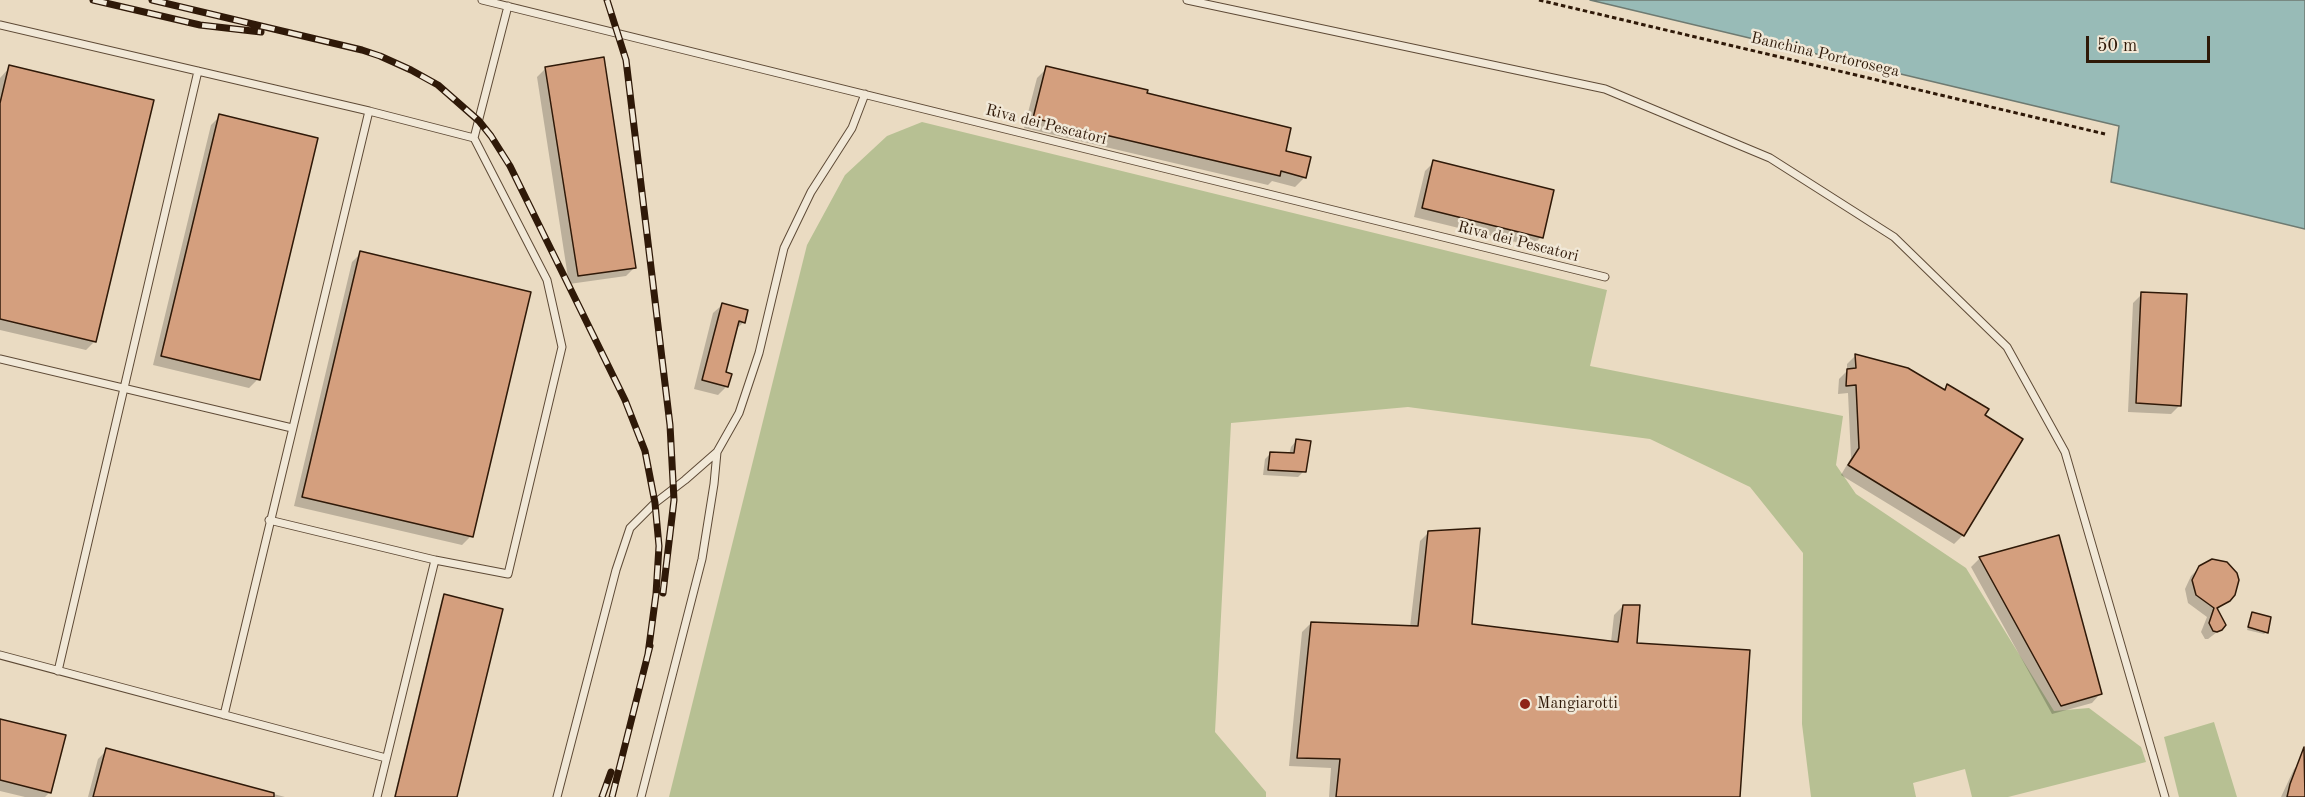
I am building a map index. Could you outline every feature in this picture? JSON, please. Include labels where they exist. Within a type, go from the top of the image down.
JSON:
[{"type":"lane","name":"Riva dei Pescatori","points":[[482,0],[1605,277]]},
{"type":"lane","points":[[1187,0],[1605,89],[1770,158],[1894,237],[2007,347],[2065,452],[2165,797]]},
{"type":"lane","points":[[269,520],[435,561],[507,574],[562,347],[547,280],[474,138],[508,6]]},
{"type":"lane","points":[[0,24],[474,138]]},
{"type":"lane","points":[[58,671],[198,71]]},
{"type":"lane","points":[[558,797],[616,570],[630,528],[717,452],[739,413],[759,353],[784,248],[811,192],[852,128],[865,94]]},
{"type":"lane","points":[[224,715],[369,111]]},
{"type":"lane","points":[[0,358],[292,428]]},
{"type":"lane","points":[[641,797],[702,560],[717,452]]},
{"type":"lane","points":[[377,797],[435,561]]},
{"type":"lane","points":[[0,655],[386,758]]},
{"type":"path","name":"Banchina Portorosega","points":[[1539,0],[2105,134]]},
{"type":"green space","points":[[922,122],[1607,290],[1590,366],[1843,416],[1836,465],[1856,494],[1966,568],[2054,711],[2089,708],[2141,747],[2146,762],[2008,797],[1972,797],[1965,769],[1913,783],[1916,797],[1811,797],[1802,724],[1803,553],[1750,487],[1650,439],[1408,407],[1231,423],[1215,732],[1266,792],[1266,797],[669,797],[807,245],[845,175],[887,136]]},
{"type":"green space","points":[[2214,722],[2237,797],[2179,797],[2164,737]]},
{"type":"water","points":[[1590,0],[2305,0],[2305,229],[2111,182],[2119,126]]},
{"type":"building","points":[[604,57],[636,268],[578,276],[545,67]]},
{"type":"building","points":[[9,65],[154,100],[96,342],[0,319],[0,103]]},
{"type":"building","points":[[1046,66],[1291,128],[1286,151],[1311,157],[1306,178],[1281,171],[1280,176],[1033,118]]},
{"type":"building","points":[[219,114],[318,138],[260,380],[161,356]]},
{"type":"building","points":[[1433,160],[1554,190],[1543,238],[1422,208]]},
{"type":"building","points":[[360,251],[531,292],[473,537],[302,497]]},
{"type":"building","points":[[2141,292],[2187,294],[2181,406],[2136,403]]},
{"type":"building","points":[[722,303],[748,310],[745,323],[739,321],[726,372],[732,374],[728,387],[702,380]]},
{"type":"building","points":[[1855,354],[1908,368],[1945,390],[1947,384],[1989,409],[1985,415],[2023,439],[1964,536],[1848,465],[1859,448],[1856,385],[1846,386],[1847,369],[1856,368]]},
{"type":"building","points":[[1296,439],[1311,441],[1306,472],[1268,470],[1270,452],[1294,453]]},
{"type":"building","name":"Mangiarotti","points":[[1480,528],[1472,624],[1618,642],[1623,605],[1640,605],[1637,643],[1750,650],[1740,797],[1336,797],[1340,759],[1297,758],[1311,622],[1418,626],[1428,531]]},
{"type":"building","points":[[2059,535],[2102,694],[2061,706],[1979,557]]},
{"type":"building","points":[[2212,559],[2227,562],[2237,573],[2239,580],[2235,595],[2230,601],[2217,608],[2226,625],[2217,632],[2213,631],[2209,623],[2214,608],[2196,595],[2192,580],[2199,566]]},
{"type":"building","points":[[444,594],[503,609],[457,797],[395,797]]},
{"type":"building","points":[[2252,612],[2271,617],[2268,633],[2248,627]]},
{"type":"building","points":[[0,719],[66,735],[51,793],[0,780]]},
{"type":"building","points":[[2304,747],[2305,797],[2287,797],[2290,784]]},
{"type":"building","points":[[106,748],[274,793],[274,797],[93,797]]},
{"type":"railway","points":[[93,0],[200,25],[261,32]]},
{"type":"railway","points":[[152,0],[380,56],[438,85],[479,121],[491,136],[510,166],[625,400],[645,451],[655,503],[659,546],[656,594],[648,654]]},
{"type":"railway","points":[[607,0],[626,60],[670,425],[674,500],[663,593]]},
{"type":"railway","points":[[612,797],[650,646]]},
{"type":"railway","points":[[602,797],[611,772]]},
{"type":"place","name":"Mangiarotti","points":[[1525,704]]}]
